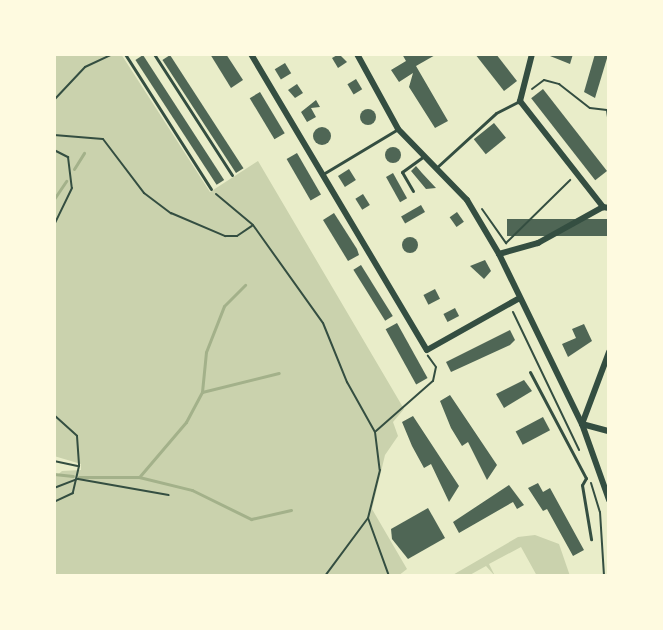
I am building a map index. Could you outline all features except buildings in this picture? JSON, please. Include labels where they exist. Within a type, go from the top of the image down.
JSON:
[{"type":"street","points":[[251,54],[427,350],[518,299]]},
{"type":"street","points":[[357,54],[398,129],[467,200],[499,254],[518,299],[582,424],[609,500]]},
{"type":"street","points":[[499,254],[538,243],[606,207],[520,101],[532,54]]},
{"type":"street","points":[[582,424],[609,352]]},
{"type":"street","points":[[582,424],[609,431]]},
{"type":"lane","points":[[125,54],[211,189]]},
{"type":"lane","points":[[154,54],[232,175]]},
{"type":"lane","points":[[436,168],[496,113],[520,101]]},
{"type":"lane","points":[[323,174],[398,129]]},
{"type":"lane","points":[[413,191],[402,172],[425,156]]},
{"type":"lane","points":[[530,372],[586,478]]},
{"type":"lane","points":[[591,539],[582,485],[586,478],[601,473]]},
{"type":"path","points":[[54,100],[85,67],[113,54]]},
{"type":"path","points":[[531,89],[544,80],[559,84],[590,108],[607,110],[609,125]]},
{"type":"path","points":[[54,135],[103,139],[135,184],[171,213],[225,236],[237,236],[253,225]]},
{"type":"path","points":[[54,150],[68,157],[72,188],[54,225]]},
{"type":"path","points":[[506,243],[577,173]]},
{"type":"path","points":[[211,189],[253,225],[323,323],[375,432],[380,470],[368,518],[325,576]]},
{"type":"path","points":[[375,432],[433,381],[436,367],[427,350]]},
{"type":"path","points":[[54,415],[77,436],[79,466],[73,493],[54,502]]},
{"type":"path","points":[[54,461],[79,466]]},
{"type":"path","points":[[54,488],[78,479],[169,495]]},
{"type":"path","points":[[368,518],[389,576]]},
{"type":"green space","points":[[54,54],[121,54],[210,192],[258,161],[404,409],[393,422],[398,436],[385,455],[372,509],[407,569],[398,576],[54,576],[54,478],[62,471],[81,470],[81,464],[54,456]]},
{"type":"green space","points":[[535,535],[559,544],[570,576],[537,576],[521,547],[489,564],[495,576],[486,566],[468,576],[451,576],[518,537]]},
{"type":"waterway","points":[[74,169],[84,153]]},
{"type":"waterway","points":[[54,199],[66,181]]},
{"type":"waterway","points":[[202,392],[206,352],[224,306],[245,285]]},
{"type":"waterway","points":[[140,476],[186,422],[202,392],[279,373]]},
{"type":"waterway","points":[[54,474],[73,476]]},
{"type":"waterway","points":[[79,477],[139,477],[192,490],[251,519],[291,510]]}]
